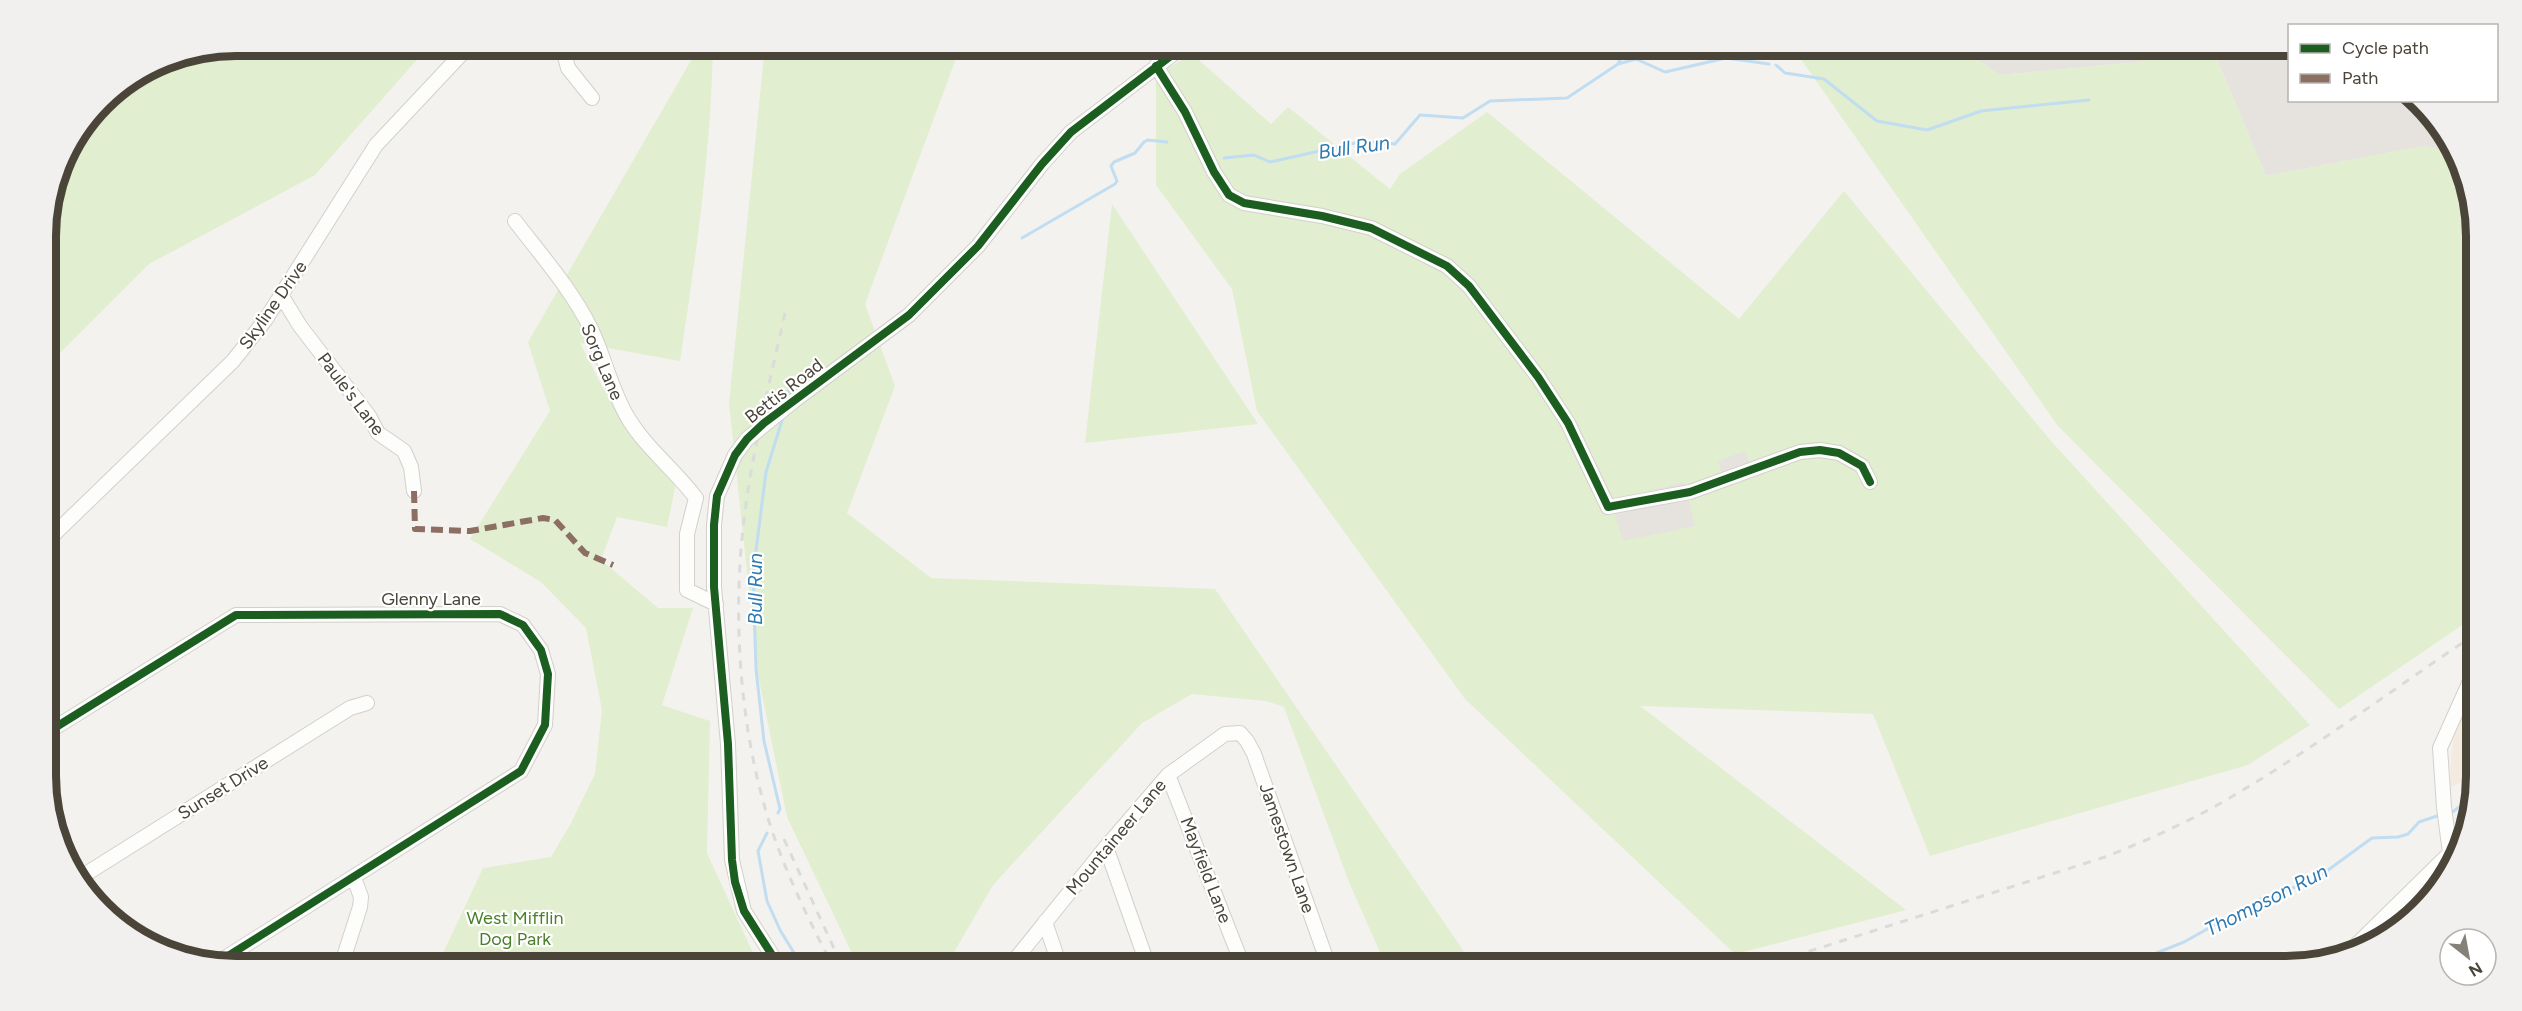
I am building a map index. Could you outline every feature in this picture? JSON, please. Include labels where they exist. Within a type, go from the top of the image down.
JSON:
[{"type":"street","name":"Skyline Drive","points":[[56,532],[233,361],[281,295],[376,145],[460,56]]},
{"type":"street","points":[[565,56],[568,68],[592,98]]},
{"type":"street","name":"Bettis Road","points":[[772,956],[744,911],[735,882],[732,860],[728,744],[716,604],[714,525],[717,496],[735,455],[747,439],[795,400],[909,315],[978,246],[1042,164],[1071,132],[1170,56]]},
{"type":"street","points":[[1156,66],[1185,112],[1214,172],[1229,195],[1244,203],[1323,216],[1371,228],[1447,267],[1469,286],[1538,377],[1568,423],[1608,507],[1690,492],[1800,452],[1820,450],[1839,453],[1862,466],[1870,482]]},
{"type":"street","name":"Sorg Lane","points":[[514,221],[555,274],[591,329],[616,397],[629,420],[655,452],[679,475],[696,498],[687,534],[687,590],[716,604]]},
{"type":"street","name":"Paule's Lane","points":[[281,295],[300,326],[369,416],[378,434],[404,451],[411,467],[414,491]]},
{"type":"street","name":"Glenny Lane","points":[[56,727],[236,615],[500,614],[523,625],[542,650],[548,674],[544,725],[521,771],[229,955]]},
{"type":"street","points":[[2452,845],[2444,807],[2440,748],[2466,690]]},
{"type":"street","name":"Sunset Drive","points":[[86,875],[350,708],[367,703]]},
{"type":"street","name":"Mountaineer Lane","points":[[1018,956],[1168,775],[1225,734],[1240,734]]},
{"type":"street","name":"Jamestown Lane","points":[[1240,734],[1254,754],[1325,955]]},
{"type":"street","name":"Mayfield Lane","points":[[1168,775],[1239,956]]},
{"type":"street","points":[[1106,847],[1144,956]]},
{"type":"street","points":[[2363,938],[2442,865]]},
{"type":"street","points":[[344,956],[362,897],[354,878]]},
{"type":"street","points":[[1045,922],[1056,956]]},
{"type":"shaded area","points":[[1972,56],[2162,56],[2139,62],[1999,75]]},
{"type":"shaded area","points":[[2216,56],[2288,56],[2288,102],[2407,102],[2429,126],[2444,151],[2423,146],[2266,176]]},
{"type":"shaded area","points":[[1745,451],[1750,464],[1722,474],[1718,461]]},
{"type":"shaded area","points":[[1684,482],[1695,526],[1623,541],[1611,501]]},
{"type":"shaded area","points":[[2466,706],[2466,780],[2450,787],[2454,736]]},
{"type":"green space","points":[[224,56],[420,56],[315,175],[149,264],[56,357],[56,224],[62,189],[69,167],[86,135],[108,108],[135,86],[167,69],[200,59]]},
{"type":"green space","name":"West Mifflin Dog Park","points":[[694,56],[713,56],[706,164],[680,361],[580,343],[603,388],[676,483],[667,527],[617,517],[601,560],[658,608],[693,608],[662,705],[710,721],[707,853],[753,953],[751,956],[442,956],[483,868],[551,857],[595,774],[602,710],[586,628],[541,582],[470,539],[550,411],[528,342]]},
{"type":"green space","points":[[764,56],[957,56],[865,304],[895,386],[847,513],[931,578],[1215,589],[1467,955],[1381,955],[1349,882],[1284,707],[1266,701],[1192,694],[1142,723],[993,885],[952,956],[853,956],[787,817],[758,675],[729,403]]},
{"type":"green space","points":[[1189,56],[1194,56],[1271,124],[1288,107],[1390,189],[1400,174],[1487,112],[1739,319],[1844,191],[2051,441],[2310,725],[2248,765],[1930,856],[1873,714],[1640,706],[1906,910],[1735,954],[1465,699],[1257,411],[1232,289],[1156,185],[1156,75]]},
{"type":"green space","points":[[1799,56],[1973,56],[2000,75],[2139,62],[2164,56],[2216,56],[2266,176],[2423,146],[2444,151],[2453,167],[2465,212],[2466,622],[2339,709],[2058,426]]},
{"type":"green space","points":[[1112,204],[1258,424],[1085,443]]},
{"type":"waterway","name":"Bull Run","points":[[1224,158],[1254,155],[1270,162],[1364,141],[1395,144],[1420,115],[1463,118],[1490,101],[1567,98],[1618,64],[1622,56]]},
{"type":"waterway","points":[[1618,64],[1636,59],[1665,72],[1726,58],[1769,64]]},
{"type":"waterway","points":[[1776,65],[1785,73],[1824,79],[1877,121],[1927,130],[1981,111],[2089,100]]},
{"type":"waterway","name":"Bull Run","points":[[1022,238],[1115,184],[1117,181],[1111,166],[1114,162],[1135,153],[1144,142],[1148,140],[1167,142]]},
{"type":"waterway","name":"Bull Run","points":[[786,402],[789,389],[806,377]]},
{"type":"waterway","name":"Bull Run","points":[[778,813],[780,809],[764,741],[756,669],[753,574],[766,472],[783,417]]},
{"type":"waterway","name":"Thompson Run","points":[[2451,813],[2464,804]]},
{"type":"waterway","name":"Thompson Run","points":[[2151,955],[2184,942],[2263,898],[2313,881],[2372,838],[2398,837],[2408,834],[2419,822],[2437,816]]},
{"type":"waterway","name":"Bull Run","points":[[767,833],[758,851],[767,901],[780,930],[796,956]]},
{"type":"waterway","name":"Thompson Run","points":[[1992,955],[2039,955]]},
{"type":"railway","points":[[785,313],[759,431],[744,520],[739,589],[741,668],[751,749],[771,826],[795,889],[828,956]]},
{"type":"railway","points":[[1797,955],[2105,857],[2164,832],[2221,803],[2286,763],[2466,641]]},
{"type":"railway","points":[[784,839],[837,956]]},
{"type":"marked path","points":[[414,491],[415,529],[470,531],[543,518],[555,520],[585,553],[613,565]]},
{"type":"cycle path","points":[[772,956],[744,911],[735,882],[732,860],[728,744],[714,587],[714,525],[717,496],[735,455],[747,439],[764,423],[909,315],[978,246],[1042,164],[1071,132],[1171,56]]},
{"type":"cycle path","points":[[1156,66],[1185,112],[1214,172],[1229,195],[1244,203],[1322,216],[1371,228],[1447,266],[1469,286],[1538,377],[1568,423],[1608,507],[1690,492],[1800,452],[1820,450],[1839,453],[1862,466],[1870,482]]},
{"type":"cycle path","points":[[56,727],[236,615],[500,614],[523,625],[541,650],[548,674],[545,725],[521,771],[229,955]]}]
